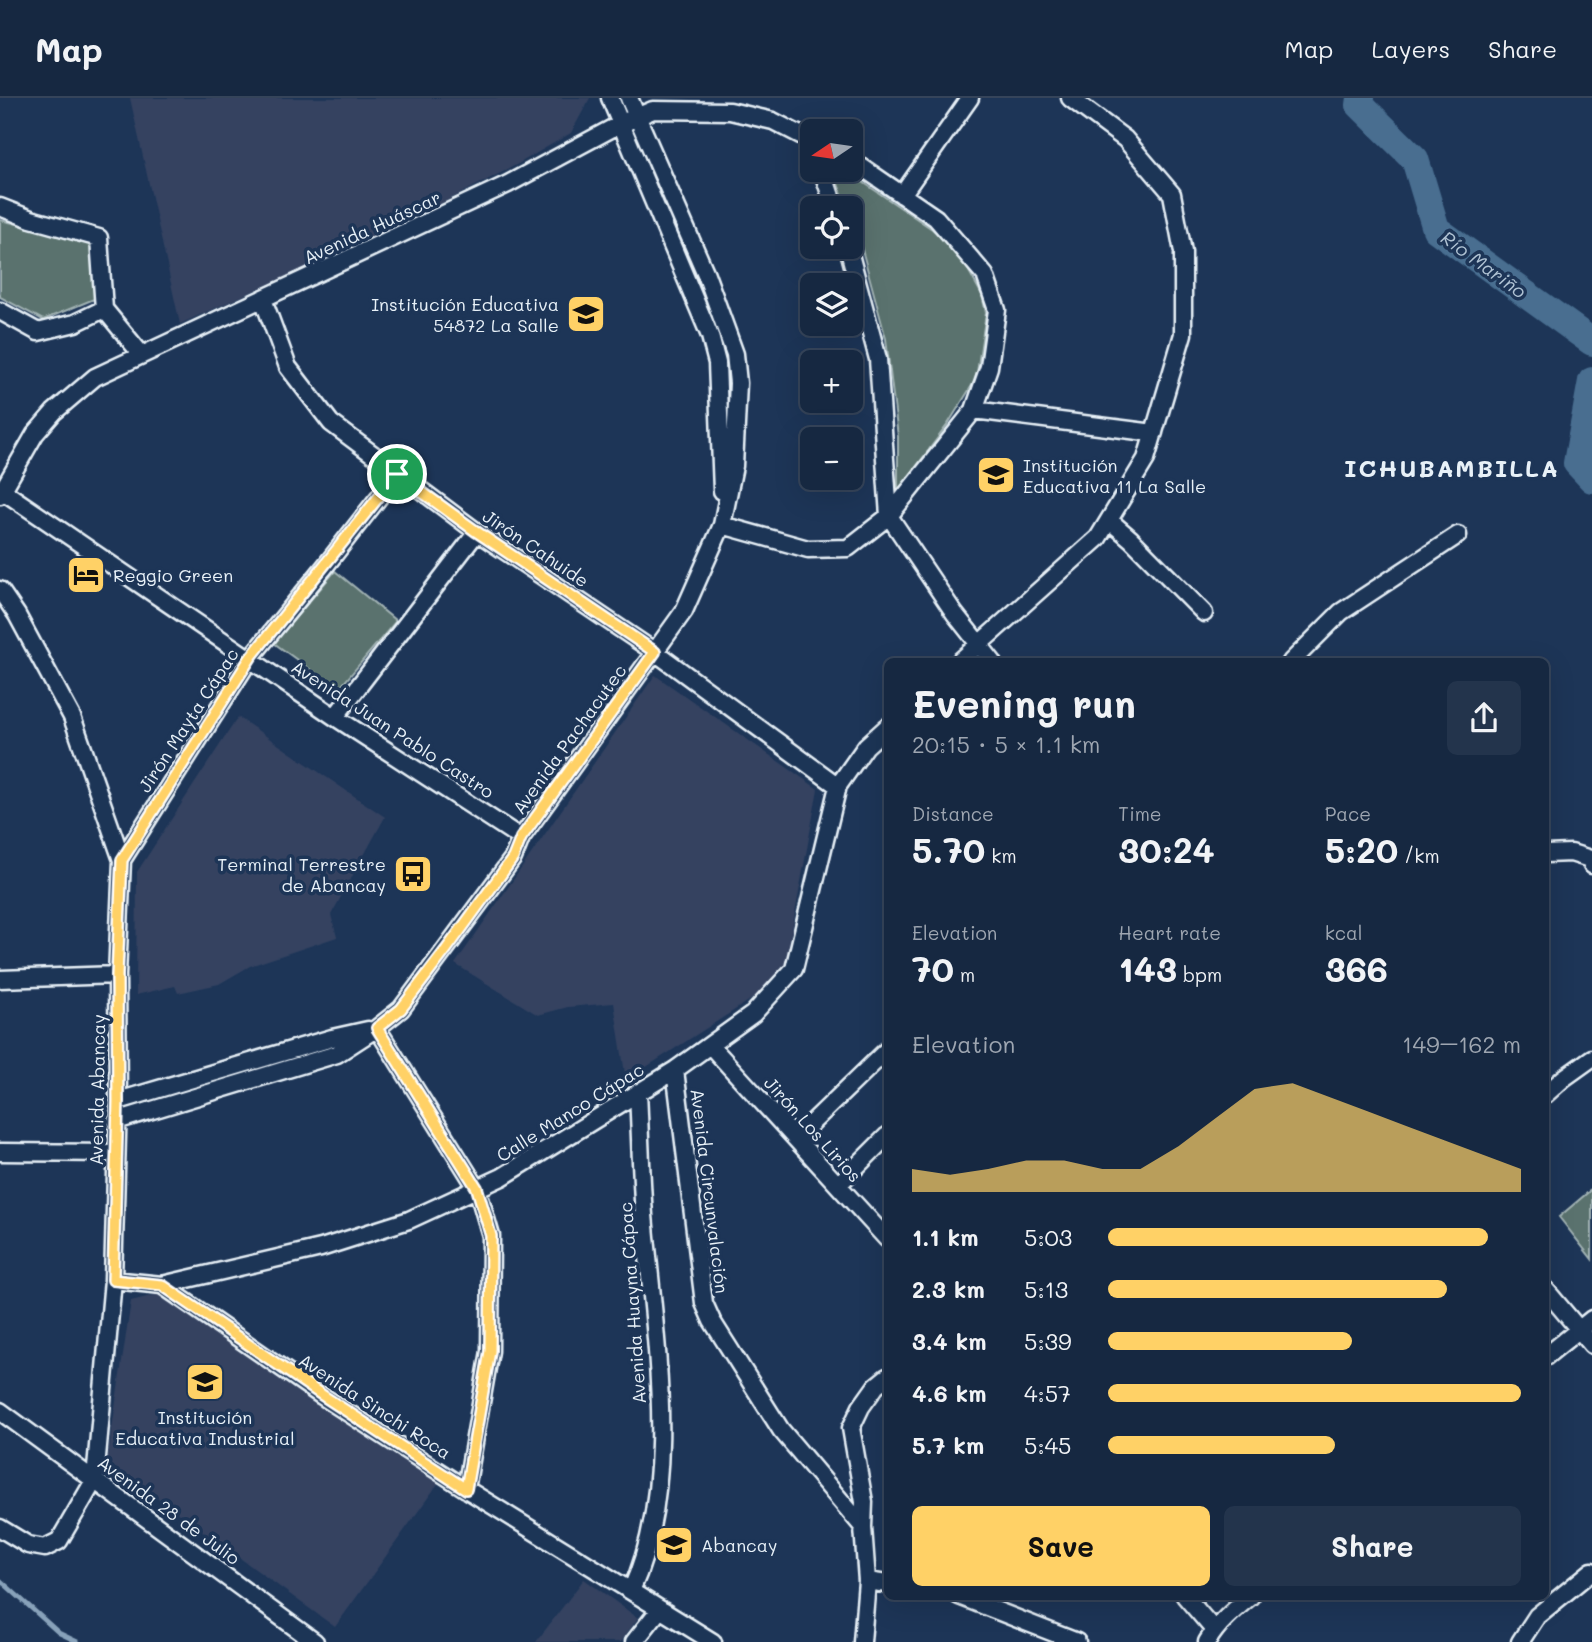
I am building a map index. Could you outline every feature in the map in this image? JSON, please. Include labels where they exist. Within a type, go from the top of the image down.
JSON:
[{"type":"street","name":"Avenida Pachacutec","points":[[610,98],[695,296],[718,363],[722,525]]},
{"type":"street","name":"Avenida Pachacutec","points":[[116,1121],[337,1054],[401,1009],[513,858],[521,838],[684,611],[722,525],[734,466],[738,383],[734,354],[706,274],[629,98]]},
{"type":"street","points":[[902,195],[970,98]]},
{"type":"street","points":[[963,658],[1098,538],[1146,459],[1183,334],[1183,252],[1172,194],[1125,139],[1070,98]]},
{"type":"street","name":"Avenida Huáscar","points":[[1,492],[36,434],[54,412],[95,377],[508,184],[622,123],[653,110],[730,111],[772,121],[800,135]]},
{"type":"street","points":[[722,525],[808,548],[848,548],[889,516],[974,410],[989,367],[998,310],[985,275],[936,219],[863,168]]},
{"type":"street","points":[[0,207],[31,219],[99,238],[104,309],[142,355]]},
{"type":"street","points":[[851,259],[878,359],[889,516],[989,658]]},
{"type":"street","name":"Jirón Cahuide","points":[[263,299],[288,367],[331,424],[477,532],[655,652],[838,786]]},
{"type":"street","points":[[0,311],[38,332],[75,323],[104,309]]},
{"type":"street","points":[[974,410],[1154,433]]},
{"type":"street","name":"Jirón Mayta Cápac","points":[[122,860],[251,657],[397,474]]},
{"type":"street","name":"Avenida Juan Pablo Castro","points":[[1,492],[251,657],[335,717],[521,838]]},
{"type":"street","points":[[1109,520],[1204,613]]},
{"type":"street","points":[[335,717],[477,532]]},
{"type":"street","points":[[1295,658],[1341,612],[1458,535]]},
{"type":"street","name":"Avenida Abancay","points":[[0,590],[17,615],[72,717],[122,860],[117,975],[118,1101],[113,1280],[95,1479],[59,1541],[45,1548],[28,1545],[0,1528]]},
{"type":"street","points":[[838,786],[866,746],[884,730]]},
{"type":"street","name":"Calle Manco Cápac","points":[[113,1280],[162,1285],[321,1248],[409,1220],[502,1177],[675,1070],[753,1014],[794,969],[838,786]]},
{"type":"street","points":[[1549,854],[1572,853],[1591,862]]},
{"type":"street","points":[[0,979],[117,975]]},
{"type":"street","name":"Avenida Pachacutec","points":[[118,1101],[332,1038],[377,1028]]},
{"type":"street","points":[[377,1028],[477,1188],[491,1236],[490,1351],[466,1489]]},
{"type":"street","name":"Jirón Los Lirios","points":[[710,1045],[884,1236]]},
{"type":"street","points":[[796,1138],[884,1053]]},
{"type":"street","points":[[1549,1092],[1592,1058]]},
{"type":"street","name":"Avenida Circunvalación","points":[[675,1070],[704,1303],[712,1321],[781,1430],[863,1527]]},
{"type":"street","name":"Avenida Huayna Cápac","points":[[631,1591],[644,1563],[659,1472],[658,1355],[644,1212],[638,1092]]},
{"type":"street","points":[[838,1185],[884,1139]]},
{"type":"street","points":[[0,1152],[115,1153]]},
{"type":"street","name":"Avenida Sinchi Roca","points":[[162,1285],[322,1395],[466,1489],[713,1642]]},
{"type":"street","points":[[1549,1292],[1586,1324],[1592,1345]]},
{"type":"street","points":[[1549,1354],[1586,1324]]},
{"type":"street","points":[[862,1642],[867,1581],[864,1502],[851,1428],[861,1407],[884,1380]]},
{"type":"street","name":"Avenida 28 de Julio","points":[[0,1411],[315,1642]]},
{"type":"street","points":[[1520,1642],[1537,1616],[1592,1572]]},
{"type":"street","points":[[867,1581],[884,1584]]},
{"type":"street","points":[[969,1600],[1077,1642]]},
{"type":"street","points":[[1188,1600],[1211,1636],[1247,1600]]},
{"type":"street","points":[[634,1642],[660,1609]]},
{"type":"shaded area","points":[[130,98],[590,98],[571,133],[518,164],[404,223],[180,324]]},
{"type":"shaded area","points":[[655,675],[818,789],[783,979],[626,1080],[614,1003],[568,1007],[538,1015],[455,964]]},
{"type":"shaded area","points":[[238,717],[385,817],[331,915],[337,937],[250,966],[219,984],[178,993],[175,986],[136,995],[137,872]]},
{"type":"shaded area","name":"Institución Educativa Industrial","points":[[159,1294],[440,1481],[335,1627],[107,1462],[131,1301]]},
{"type":"shaded area","points":[[584,1579],[638,1618],[620,1642],[536,1642]]},
{"type":"green space","points":[[837,182],[863,182],[932,229],[960,255],[982,295],[986,313],[976,379],[948,424],[898,491],[898,437],[886,339],[863,253],[863,196],[843,196]]},
{"type":"green space","points":[[0,220],[89,240],[94,259],[94,299],[43,320],[0,297]]},
{"type":"green space","points":[[335,571],[396,621],[338,690],[274,643]]},
{"type":"green space","points":[[1592,1189],[1592,1259],[1559,1217]]},
{"type":"waterway","name":"Río Mariño","points":[[1361,98],[1360,105],[1415,159],[1436,229],[1592,342]]},
{"type":"waterway","name":"Río Mariño","points":[[1592,381],[1577,463],[1592,479]]},
{"type":"waterway","points":[[0,1580],[59,1633],[78,1642]]},
{"type":"place","name":"Institución Educativa 54872 La Salle","points":[[586,314]]},
{"type":"place","name":"Institución Educativa 11 La Salle","points":[[996,475]]},
{"type":"place","name":"Reggio Green","points":[[86,575]]},
{"type":"place","name":"Terminal Terrestre de Abancay","points":[[413,874]]},
{"type":"place","name":"Institución Educativa Industrial","points":[[205,1382]]},
{"type":"place","name":"Abancay","points":[[674,1545]]},
{"type":"district","name":"ICHUBAMBILLA","points":[[1452,467]]},
{"type":"route","points":[[397,474],[477,532],[655,652],[521,838],[513,858],[446,950],[401,1009],[377,1028],[477,1188],[491,1236],[490,1351],[466,1489],[322,1395],[162,1285],[113,1280],[118,1101],[117,975],[122,860],[251,657],[397,474]]}]
